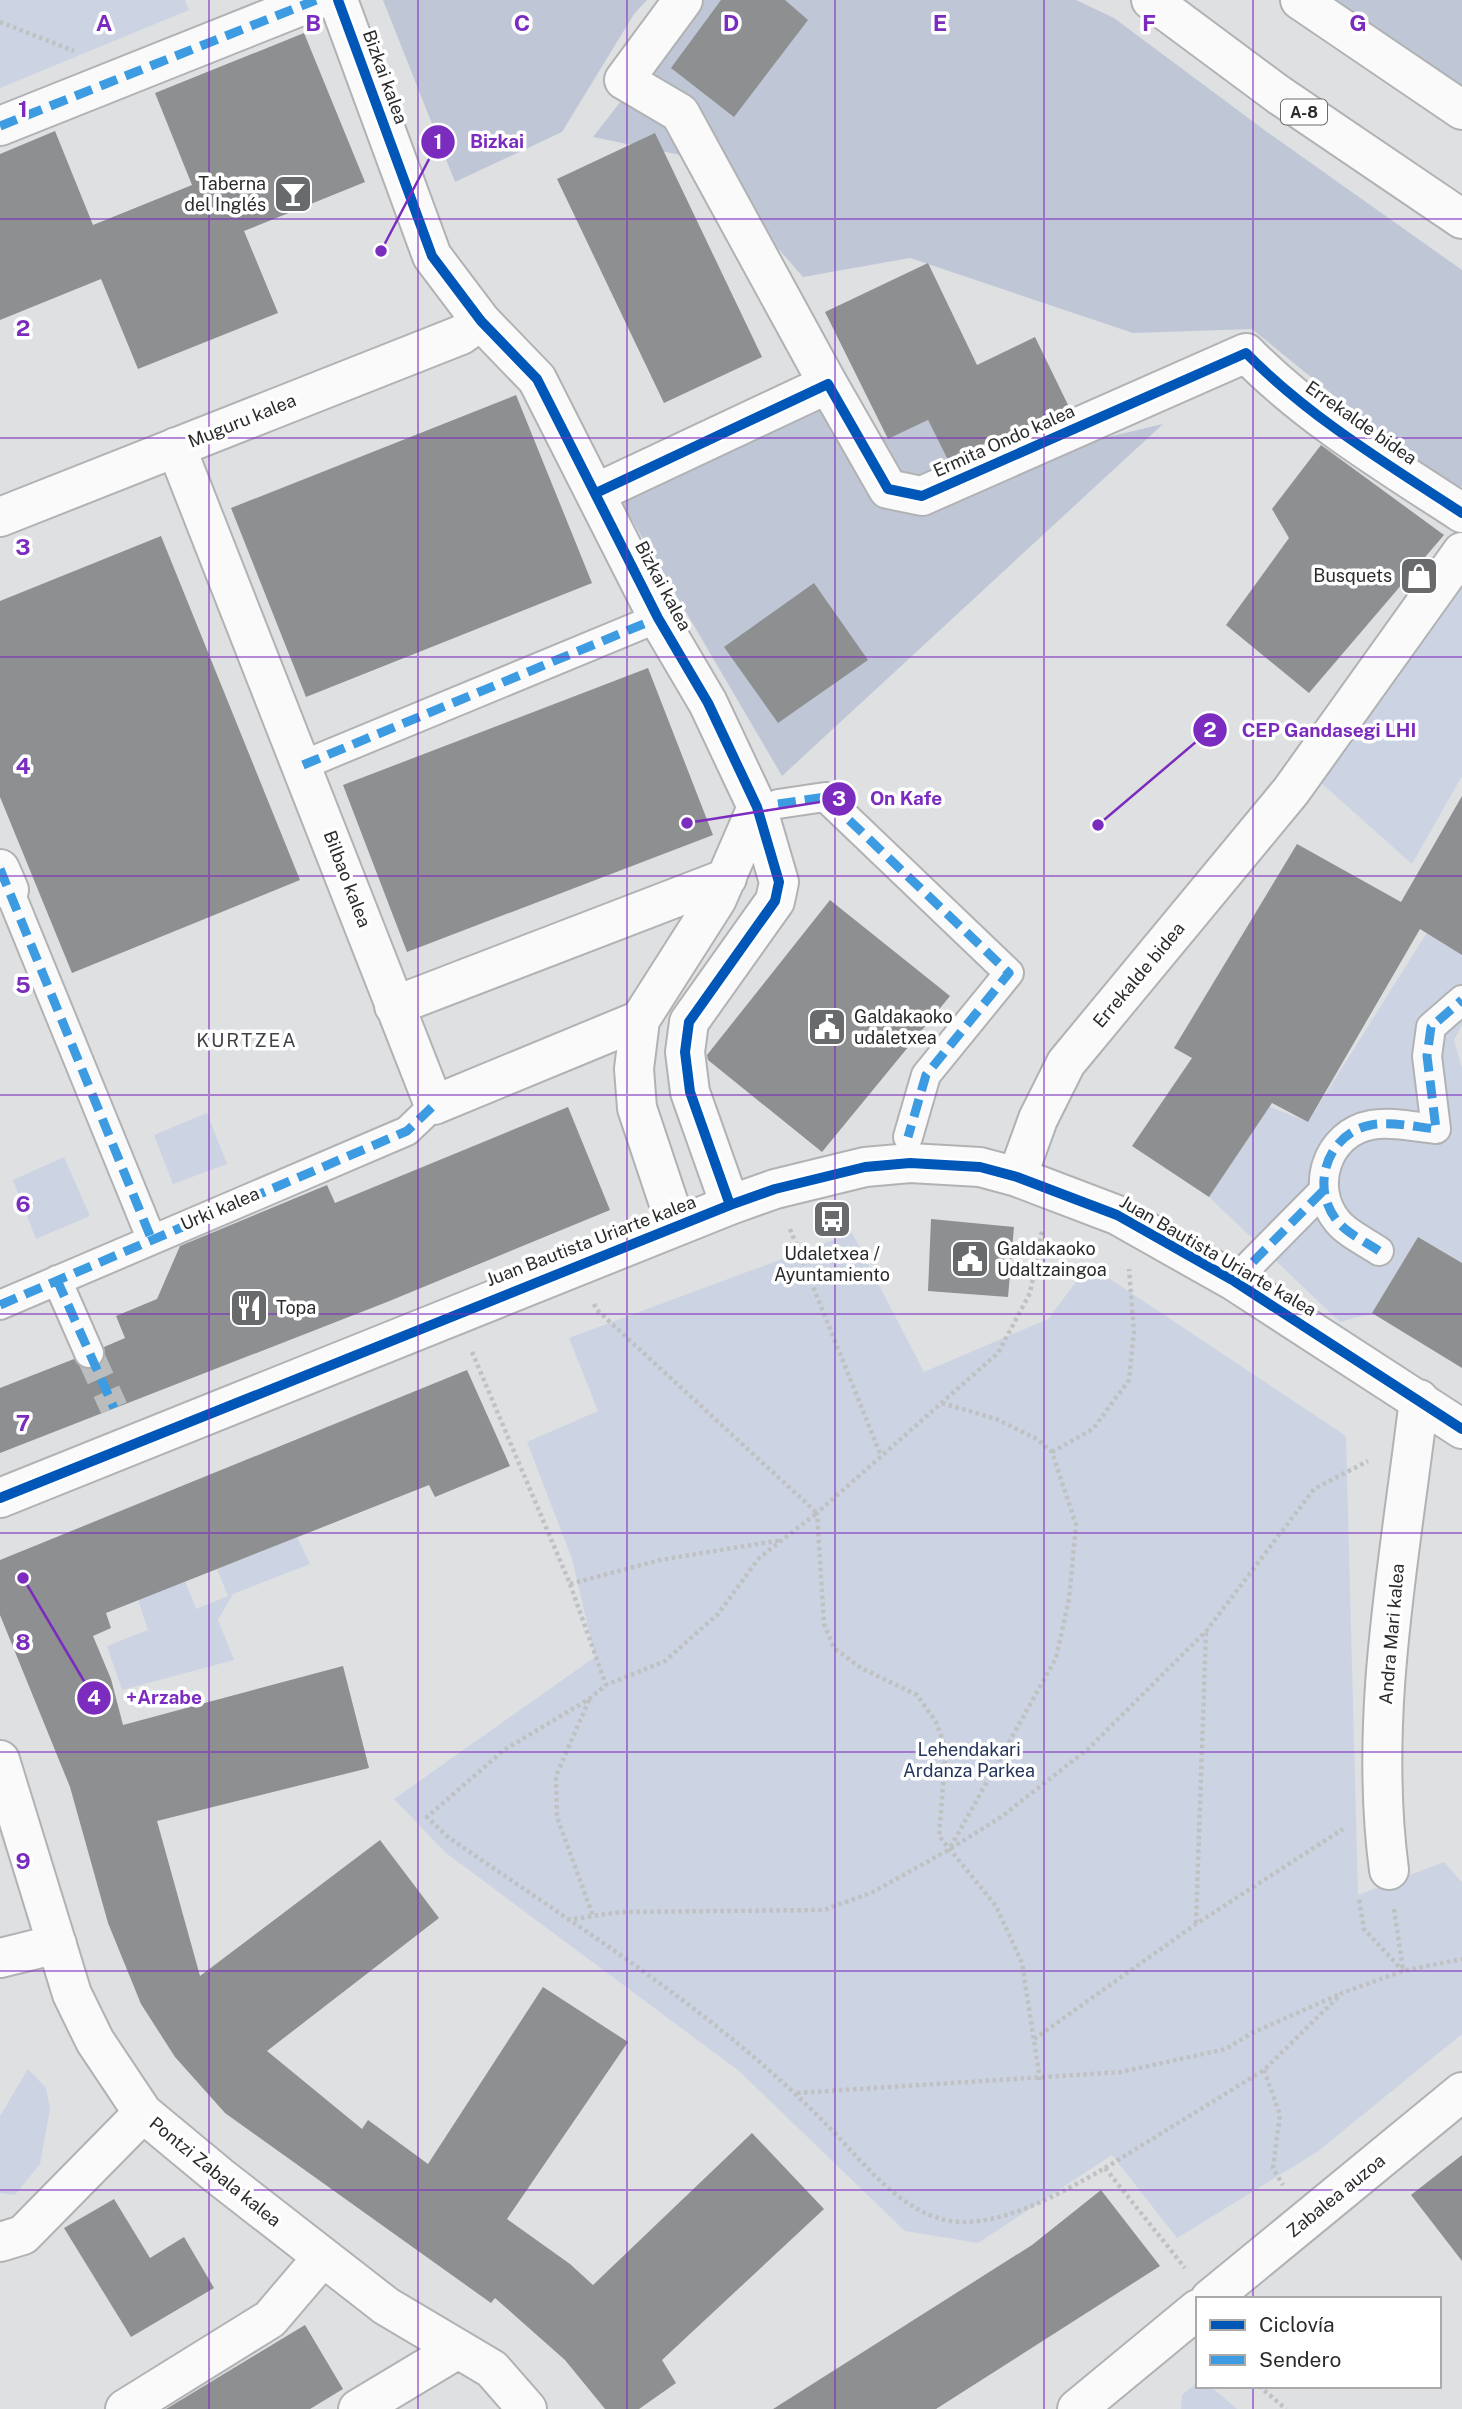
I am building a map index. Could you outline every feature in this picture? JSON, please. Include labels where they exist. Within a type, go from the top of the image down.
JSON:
[{"type":"main road","points":[[0,126],[316,0]]},
{"type":"main road","name":"Bizkai kalea","points":[[338,0],[432,257],[481,321],[537,379],[658,618],[767,806],[779,882],[775,901],[688,1022],[685,1052],[690,1092],[730,1205]]},
{"type":"main road","name":"Ermita Ondo kalea","points":[[683,0],[624,80],[680,113],[888,489],[922,496],[1246,353]]},
{"type":"main road","name":"A-8","points":[[1151,0],[1279,95],[1462,219]]},
{"type":"main road","points":[[1300,0],[1462,110]]},
{"type":"main road","name":"Muguru kalea","points":[[0,517],[461,335],[481,321]]},
{"type":"main road","name":"Errekalde bidea","points":[[1246,353],[1279,387],[1343,435],[1462,513]]},
{"type":"main road","points":[[596,493],[828,384]]},
{"type":"main road","name":"Bilbao kalea","points":[[176,447],[303,765],[434,1105]]},
{"type":"main road","name":"Errekalde bidea","points":[[1017,1178],[1038,1119],[1066,1063],[1292,791],[1462,552]]},
{"type":"main road","points":[[676,1225],[637,1108],[634,1069],[640,1020],[727,878],[767,806]]},
{"type":"main road","points":[[394,1006],[727,878]]},
{"type":"main road","points":[[434,1105],[640,1020]]},
{"type":"main road","name":"Juan Bautista Uriarte kalea","points":[[0,1498],[730,1205],[775,1189],[864,1167],[910,1163],[980,1167],[1117,1215],[1234,1282],[1462,1429]]},
{"type":"main road","name":"Andra Mari kalea","points":[[1389,1870],[1381,1796],[1382,1748],[1392,1602],[1419,1399]]},
{"type":"main road","name":"Pontzi Zabala kalea","points":[[0,1760],[72,1994],[95,2041],[143,2113],[323,2258],[386,2305],[492,2370],[527,2409]]},
{"type":"main road","points":[[0,1958],[57,1944]]},
{"type":"main road","name":"Zabalea auzoa","points":[[1201,2296],[1305,2222],[1462,2092]]},
{"type":"main road","points":[[0,2242],[23,2235],[143,2113]]},
{"type":"main road","points":[[125,2409],[270,2319],[323,2258]]},
{"type":"main road","name":"Zabalea auzoa","points":[[1077,2409],[1196,2301]]},
{"type":"main road","points":[[358,2409],[458,2349]]},
{"type":"street","points":[[303,765],[658,618]]},
{"type":"street","points":[[767,806],[825,797],[1009,973],[926,1075],[908,1137]]},
{"type":"street","points":[[4,880],[151,1238]]},
{"type":"street","points":[[1378,1251],[1338,1223],[1323,1191],[1328,1157],[1344,1135],[1372,1125],[1436,1129],[1427,1056],[1431,1027],[1462,1000]]},
{"type":"street","name":"Urki kalea","points":[[0,1305],[151,1238],[407,1131],[434,1105]]},
{"type":"street","points":[[1234,1282],[1323,1191]]},
{"type":"street","points":[[57,1280],[89,1353]]},
{"type":"path","points":[[775,1189],[881,1456]]},
{"type":"path","points":[[1044,1220],[1030,1293],[998,1353],[817,1513],[759,1558],[718,1614],[665,1661],[606,1685],[589,1699],[504,1750],[428,1817],[448,1837],[748,2049],[796,2093],[906,2205],[942,2219],[974,2222],[1048,2200],[1105,2168],[1264,2070],[1342,1993]]},
{"type":"path","points":[[1052,1452],[1093,1430],[1129,1380],[1134,1332],[1129,1259]]},
{"type":"path","points":[[578,1264],[597,1310],[817,1513],[824,1624],[834,1648],[861,1668],[917,1695],[936,1722],[946,1749],[939,1836],[996,1906],[1022,1963],[1041,2080]]},
{"type":"path","points":[[477,1363],[570,1584],[606,1685]]},
{"type":"path","points":[[941,1403],[996,1419],[1037,1438],[1052,1452],[1076,1525],[1069,1599],[1056,1658],[950,1849]]},
{"type":"path","points":[[567,1920],[620,1912],[824,1910],[873,1892],[950,1849],[1001,1817],[1088,1749],[1206,1630],[1314,1489],[1368,1461],[1369,1448]]},
{"type":"path","points":[[570,1584],[660,1560],[782,1539]]},
{"type":"path","points":[[1196,1924],[1206,1630]]},
{"type":"path","points":[[589,1699],[556,1776],[556,1790],[557,1818],[593,1916]]},
{"type":"path","points":[[1034,2039],[1196,1924],[1346,1828],[1348,1841]]},
{"type":"path","points":[[1389,1870],[1403,1971]]},
{"type":"path","points":[[1357,1891],[1364,1929],[1403,1971]]},
{"type":"path","points":[[796,2093],[1041,2080],[1121,2072],[1226,2049],[1252,2033],[1342,1993],[1403,1971],[1462,1959]]},
{"type":"path","points":[[1264,2070],[1280,2115],[1273,2168],[1305,2222]]},
{"type":"path","points":[[1105,2168],[1201,2296]]},
{"type":"path","points":[[1261,2388],[1286,2409]]},
{"type":"green space","points":[[0,0],[185,0],[189,10],[0,88]]},
{"type":"green space","points":[[1462,571],[1462,776],[1412,864],[1319,781]]},
{"type":"green space","points":[[1462,916],[1462,1025],[1454,1040],[1462,1069],[1462,1263],[1418,1237],[1372,1313],[1340,1322],[1209,1197],[1268,1106],[1308,1122],[1426,934]]},
{"type":"green space","points":[[207,1113],[227,1164],[173,1184],[154,1135]]},
{"type":"green space","points":[[64,1157],[90,1216],[36,1239],[13,1180]]},
{"type":"green space","name":"Lehendakari Ardanza Parkea","points":[[852,1233],[924,1372],[1048,1319],[1089,1265],[1346,1436],[1358,1895],[1444,1862],[1462,1882],[1462,2034],[1317,2152],[1177,2238],[1112,2155],[978,2243],[905,2231],[739,2071],[446,1853],[394,1799],[595,1657],[572,1559],[527,1442],[598,1411],[569,1338]]},
{"type":"green space","points":[[297,1537],[310,1564],[233,1594],[218,1620],[234,1660],[122,1690],[107,1646],[148,1630],[138,1600],[185,1581],[196,1609],[228,1596],[217,1569]]},
{"type":"green space","points":[[28,2069],[46,2088],[50,2109],[40,2164],[15,2195],[0,2193],[0,2116]]},
{"type":"green space","points":[[1196,2384],[1196,2388],[1212,2388],[1237,2409],[1181,2409],[1182,2395]]},
{"type":"shaded area","points":[[383,0],[647,0],[634,14],[562,132],[455,182]]},
{"type":"shaded area","points":[[700,0],[1076,0],[1114,18],[1267,132],[1462,270],[1462,486],[1455,494],[1252,329],[1133,333],[910,258],[803,277],[700,159],[593,137]]},
{"type":"shaded area","points":[[1307,0],[1462,0],[1462,105]]},
{"type":"shaded area","points":[[823,407],[888,439],[928,420],[955,473],[1163,424],[782,776],[618,496]]},
{"type":"building","points":[[721,0],[785,0],[808,20],[734,117],[671,68]]},
{"type":"building","points":[[304,33],[365,182],[244,231],[278,313],[138,369],[101,279],[0,320],[0,154],[55,131],[93,225],[192,185],[155,93]]},
{"type":"building","points":[[655,133],[762,357],[664,403],[557,179]]},
{"type":"building","points":[[928,263],[977,365],[1035,337],[1069,407],[948,460],[928,420],[888,439],[825,312]]},
{"type":"building","points":[[516,395],[592,583],[306,697],[231,508]]},
{"type":"building","points":[[1321,445],[1444,535],[1309,693],[1226,625],[1289,538],[1272,509]]},
{"type":"building","points":[[161,536],[300,880],[72,973],[0,797],[0,601]]},
{"type":"building","points":[[814,583],[868,660],[778,723],[724,647]]},
{"type":"building","points":[[648,668],[713,835],[407,952],[343,785]]},
{"type":"building","points":[[1462,796],[1462,955],[1420,929],[1308,1122],[1272,1103],[1209,1197],[1132,1146],[1192,1058],[1174,1048],[1297,844],[1401,902]]},
{"type":"building","name":"Galdakaoko udaletxea","points":[[830,900],[950,996],[822,1152],[708,1060],[707,1055]]},
{"type":"building","points":[[568,1107],[610,1210],[387,1302],[0,1453],[0,1388],[74,1359],[87,1369],[96,1368],[105,1355],[104,1347],[125,1338],[116,1316],[157,1299],[180,1246],[327,1185],[335,1203]]},
{"type":"building","name":"Galdakaoko Udaltzaingoa","points":[[931,1219],[1014,1227],[1008,1297],[928,1291]]},
{"type":"building","points":[[1418,1237],[1462,1263],[1462,1368],[1372,1313]]},
{"type":"building","points":[[467,1370],[510,1466],[435,1497],[429,1485],[106,1613],[111,1628],[93,1636],[111,1679],[123,1725],[343,1666],[369,1768],[157,1821],[200,1976],[380,1840],[439,1918],[267,2051],[362,2129],[368,2120],[428,2164],[543,1987],[628,2042],[507,2219],[570,2264],[593,2285],[752,2133],[824,2209],[662,2360],[676,2383],[639,2409],[605,2409],[565,2360],[495,2298],[491,2303],[225,2113],[175,2057],[141,2004],[108,1923],[70,1787],[0,1615],[0,1560]]},
{"type":"building","points":[[1462,2155],[1462,2261],[1411,2195]]},
{"type":"building","points":[[1101,2190],[1160,2266],[936,2409],[773,2409],[1032,2245]]},
{"type":"building","points":[[114,2199],[150,2258],[184,2237],[214,2288],[131,2337],[64,2228]]},
{"type":"building","points":[[305,2325],[343,2389],[310,2409],[166,2409]]},
{"type":"tunnel","points":[[89,1353],[114,1408]]},
{"type":"marked path","points":[[0,126],[316,0]]},
{"type":"marked path","points":[[303,765],[658,618]]},
{"type":"marked path","points":[[778,804],[825,797],[1009,973],[926,1075],[908,1137]]},
{"type":"marked path","points":[[0,869],[151,1238]]},
{"type":"marked path","points":[[1379,1251],[1342,1226],[1329,1208],[1324,1178],[1327,1164],[1343,1139],[1356,1130],[1371,1125],[1395,1124],[1436,1129],[1427,1056],[1431,1027],[1462,1000]]},
{"type":"marked path","points":[[0,1305],[407,1131],[434,1105]]},
{"type":"marked path","points":[[1234,1281],[1323,1191]]},
{"type":"marked path","points":[[57,1280],[114,1408]]},
{"type":"cycle path","points":[[338,0],[432,256],[481,321],[537,379],[658,618],[708,703],[757,807],[779,882],[775,901],[689,1022],[685,1052],[690,1092],[730,1205]]},
{"type":"cycle path","points":[[596,493],[828,384],[888,489],[922,496],[1246,353],[1322,419],[1462,513]]},
{"type":"cycle path","points":[[0,1498],[730,1205],[775,1189],[865,1167],[910,1163],[980,1167],[1017,1177],[1117,1215],[1234,1281],[1462,1429]]},
{"type":"place","name":"Taberna del Inglés","points":[[293,194]]},
{"type":"place","name":"Bizkai","points":[[381,251]]},
{"type":"place","name":"Busquets","points":[[1419,576]]},
{"type":"place","name":"On Kafe","points":[[687,823]]},
{"type":"place","name":"CEP Gandasegi LHI","points":[[1098,825]]},
{"type":"place","name":"Galdakaoko udaletxea","points":[[827,1027]]},
{"type":"place","name":"Udaletxea / Ayuntamiento","points":[[832,1219]]},
{"type":"place","name":"Galdakaoko Udaltzaingoa","points":[[970,1259]]},
{"type":"place","name":"Topa","points":[[249,1308]]},
{"type":"place","name":"+Arzabe","points":[[23,1578]]},
{"type":"district","name":"KURTZEA","points":[[247,1040]]}]
